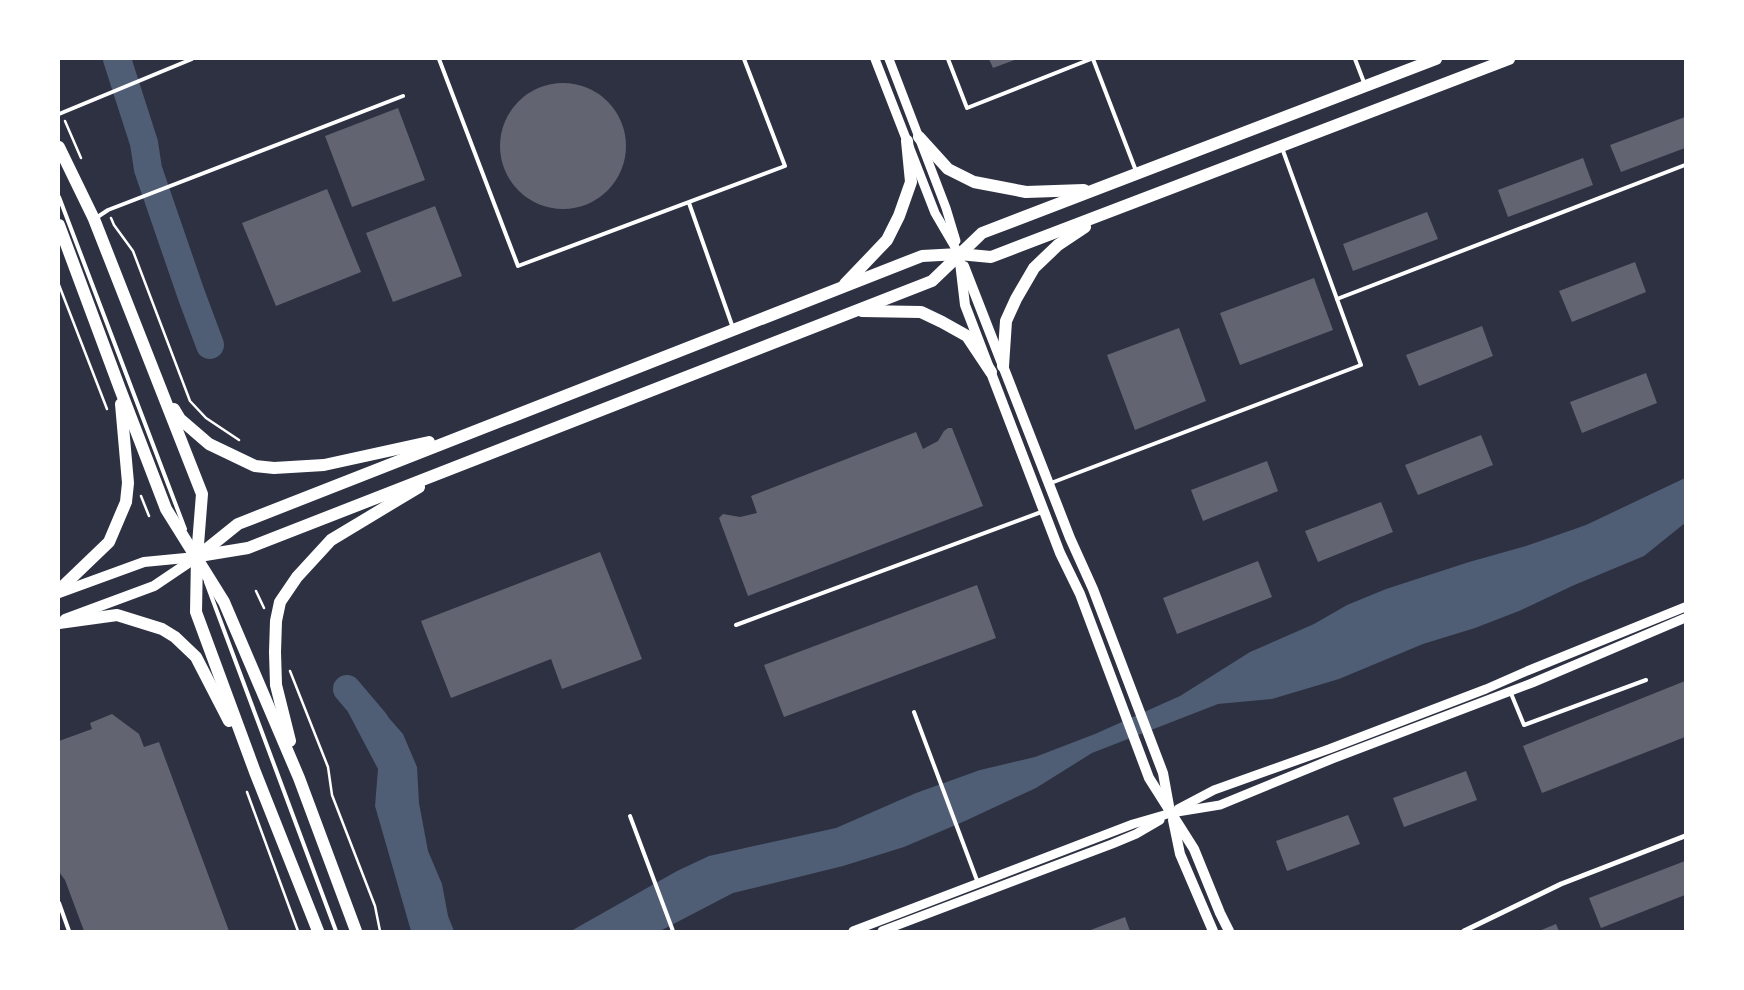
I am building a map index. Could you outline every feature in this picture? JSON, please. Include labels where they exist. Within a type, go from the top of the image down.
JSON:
[{"type":"main road","points":[[59,592],[144,562],[197,557],[248,548],[932,280],[982,233],[1436,59]]},
{"type":"main road","points":[[59,622],[154,586],[197,557],[238,524],[922,256],[959,254],[991,258],[1509,59]]},
{"type":"main road","points":[[913,139],[948,169],[974,182],[1026,192],[1094,190]]},
{"type":"main road","points":[[841,288],[887,240],[899,216],[911,182],[913,139]]},
{"type":"main road","points":[[59,147],[94,219],[202,494],[197,557],[196,612],[255,772],[318,931]]},
{"type":"main road","points":[[1003,366],[1006,322],[1016,299],[1034,268],[1058,245],[1106,214]]},
{"type":"main road","points":[[59,225],[166,509],[224,602],[299,778],[356,931]]},
{"type":"main road","points":[[959,254],[1070,538],[1093,589],[1163,773],[1180,854],[1213,931]]},
{"type":"main road","points":[[959,254],[965,305],[1060,553],[1080,594],[1150,778],[1194,849],[1229,931]]},
{"type":"main road","points":[[854,311],[921,312],[967,336],[991,372]]},
{"type":"main road","points":[[59,592],[108,542],[126,502],[128,484],[120,390]]},
{"type":"main road","points":[[163,392],[180,419],[209,444],[255,466],[274,468],[324,465],[466,434]]},
{"type":"main road","points":[[299,778],[276,685],[276,621],[280,602],[297,577],[331,540],[452,468]]},
{"type":"main road","points":[[59,622],[117,615],[162,629],[175,637],[196,657],[255,772]]},
{"type":"street","points":[[875,59],[946,208],[959,254]]},
{"type":"street","points":[[889,59],[913,139]]},
{"type":"street","points":[[882,931],[1136,834],[1214,790],[1329,749],[1486,689],[1685,607]]},
{"type":"street","points":[[853,931],[1133,824],[1171,813],[1220,805],[1332,759],[1510,691],[1685,618]]},
{"type":"street","points":[[1464,931],[1561,884],[1685,836]]},
{"type":"lane","points":[[60,114],[192,59]]},
{"type":"lane","points":[[439,59],[518,266],[785,166],[744,59]]},
{"type":"lane","points":[[948,59],[967,108],[1092,59],[1137,173]]},
{"type":"lane","points":[[1355,59],[1366,86]]},
{"type":"lane","points":[[94,219],[108,210],[403,96]]},
{"type":"lane","points":[[1049,484],[1361,365],[1282,146]]},
{"type":"lane","points":[[1337,299],[1685,165]]},
{"type":"lane","points":[[59,197],[175,505],[197,557],[336,931]]},
{"type":"lane","points":[[689,203],[734,330]]},
{"type":"lane","points":[[736,625],[1044,511]]},
{"type":"lane","points":[[1510,691],[1524,725],[1646,680]]},
{"type":"lane","points":[[914,712],[978,884]]},
{"type":"lane","points":[[630,816],[673,931]]},
{"type":"lane","points":[[59,903],[69,931]]},
{"type":"path","points":[[60,114],[84,165]]},
{"type":"path","points":[[108,210],[114,225],[133,251],[190,402],[206,418],[239,440]]},
{"type":"path","points":[[59,285],[108,413]]},
{"type":"path","points":[[139,492],[149,516]]},
{"type":"path","points":[[256,591],[264,608]]},
{"type":"path","points":[[290,670],[328,767],[332,795],[374,906],[380,931]]},
{"type":"water","points":[[1685,478],[1685,523],[1644,556],[1572,586],[1519,611],[1475,628],[1423,644],[1339,679],[1272,699],[1218,704],[1092,753],[1036,788],[904,847],[843,866],[733,893],[660,931],[571,931],[677,871],[709,856],[836,828],[916,793],[980,770],[1035,757],[1095,734],[1180,696],[1250,652],[1314,624],[1347,605],[1386,589],[1526,546],[1586,525]]},
{"type":"water","points":[[350,693],[365,696],[374,701],[403,734],[417,767],[419,803],[428,851],[442,884],[448,916],[454,931],[411,931],[375,806],[378,769],[348,712]]},
{"type":"building","points":[[989,59],[1017,59],[993,68]]},
{"type":"building","points":[[563,83],[587,88],[607,102],[621,122],[626,146],[621,170],[607,190],[587,204],[563,209],[539,204],[519,190],[505,170],[500,146],[505,122],[519,102],[539,88]]},
{"type":"building","points":[[398,108],[425,180],[352,207],[325,136]]},
{"type":"building","points":[[1685,117],[1685,148],[1621,172],[1610,145]]},
{"type":"building","points":[[1583,158],[1593,185],[1508,217],[1498,190]]},
{"type":"building","points":[[327,189],[361,272],[276,306],[242,223]]},
{"type":"building","points":[[435,206],[462,276],[393,302],[366,233]]},
{"type":"building","points":[[1427,212],[1438,239],[1353,271],[1343,244]]},
{"type":"building","points":[[1635,262],[1646,292],[1572,322],[1559,291]]},
{"type":"building","points":[[1314,278],[1333,330],[1240,365],[1220,313]]},
{"type":"building","points":[[1482,326],[1493,356],[1419,386],[1406,355]]},
{"type":"building","points":[[1179,328],[1206,401],[1135,430],[1107,355]]},
{"type":"building","points":[[1646,373],[1657,403],[1582,433],[1570,402]]},
{"type":"building","points":[[948,428],[952,428],[983,506],[748,596],[719,518],[723,514],[740,517],[757,513],[751,496],[916,432],[923,449],[938,441]]},
{"type":"building","points":[[1481,435],[1493,465],[1418,495],[1405,465]]},
{"type":"building","points":[[1267,461],[1278,491],[1203,521],[1191,490]]},
{"type":"building","points":[[1381,502],[1393,532],[1318,562],[1305,531]]},
{"type":"building","points":[[600,552],[642,659],[562,689],[551,659],[451,698],[421,621]]},
{"type":"building","points":[[1258,561],[1272,597],[1177,634],[1163,598]]},
{"type":"building","points":[[977,585],[996,638],[784,717],[764,665]]},
{"type":"building","points":[[1685,681],[1685,737],[1542,793],[1523,746]]},
{"type":"building","points":[[112,714],[139,734],[144,747],[159,742],[229,931],[84,931],[65,880],[59,872],[59,741],[92,729],[90,723]]},
{"type":"building","points":[[1466,771],[1477,800],[1404,827],[1393,798]]},
{"type":"building","points":[[1348,815],[1360,844],[1287,871],[1276,841]]},
{"type":"building","points":[[1685,861],[1685,895],[1601,928],[1589,898]]},
{"type":"building","points":[[1125,917],[1130,931],[1088,931]]},
{"type":"building","points":[[1556,924],[1559,931],[1539,931]]},
{"type":"waterway","points":[[117,59],[144,143],[148,169],[210,345]]},
{"type":"waterway","points":[[347,689],[375,722]]}]
